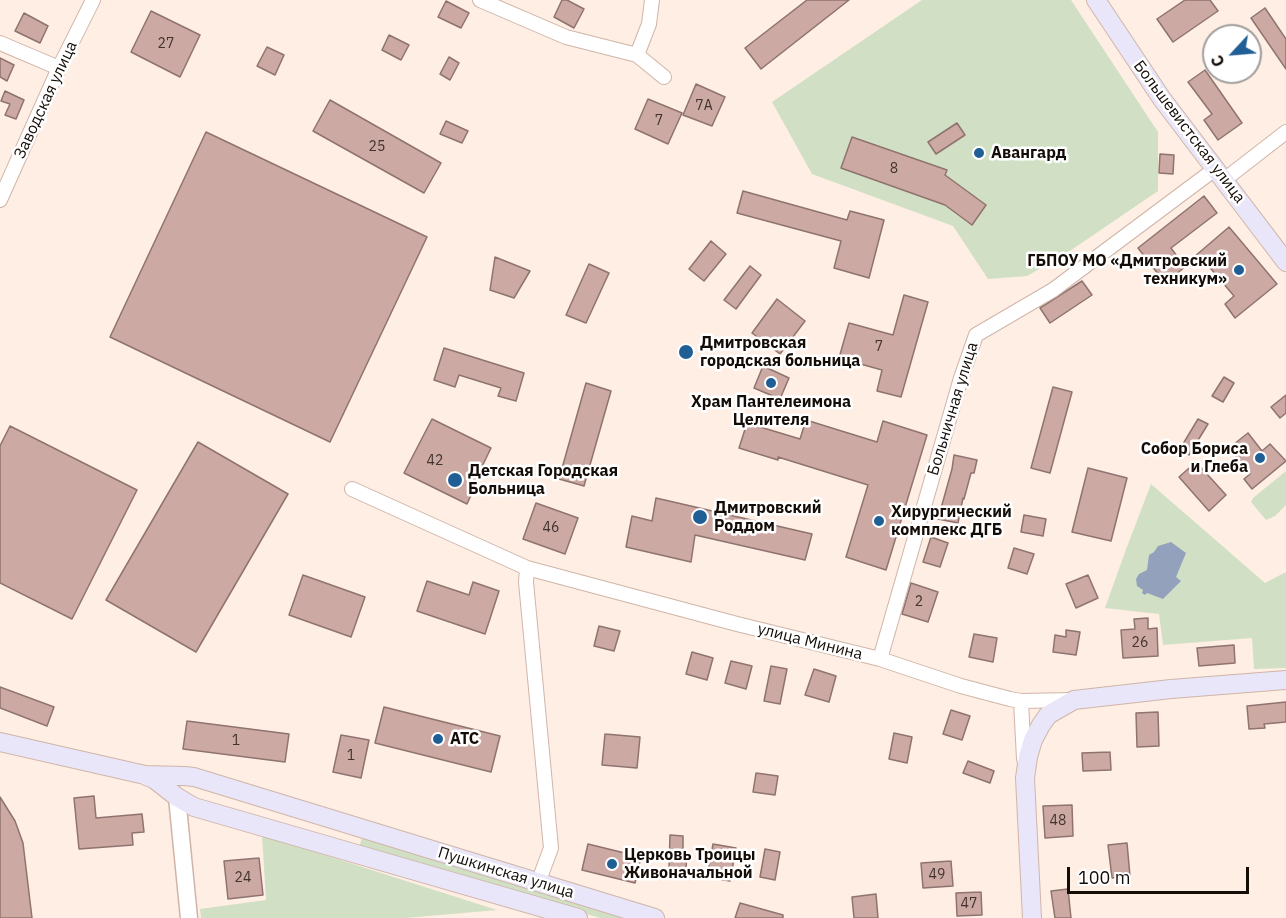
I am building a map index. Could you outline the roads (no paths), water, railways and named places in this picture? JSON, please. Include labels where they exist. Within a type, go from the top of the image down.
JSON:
[{"type":"main road","name":"Большевистская улица","points":[[1096,0],[1162,99],[1286,262]]},
{"type":"main road","name":"улица Минина","points":[[1074,700],[1286,680]]},
{"type":"main road","points":[[1032,918],[1025,778],[1028,757],[1033,740],[1048,715],[1074,700]]},
{"type":"main road","name":"Пушкинская улица","points":[[0,742],[145,775],[154,779],[177,797],[203,810],[578,918]]},
{"type":"main road","name":"Пушкинская улица","points":[[145,775],[194,777],[655,918]]},
{"type":"main road","points":[[177,797],[184,776]]},
{"type":"main road","points":[[349,852],[357,827]]},
{"type":"street","name":"Заводская улица","points":[[0,200],[59,68],[93,0]]},
{"type":"street","points":[[480,0],[566,37],[637,56],[664,78]]},
{"type":"street","points":[[637,56],[649,24],[652,0]]},
{"type":"street","points":[[0,43],[59,68]]},
{"type":"street","name":"Больничная улица","points":[[880,659],[961,378],[976,335],[1053,290],[1219,174],[1286,132]]},
{"type":"street","name":"улица Минина","points":[[352,489],[527,568],[737,624],[880,659],[961,686],[1022,701],[1074,700]]},
{"type":"street","points":[[527,568],[526,582],[551,848],[538,883]]},
{"type":"street","points":[[1022,701],[1025,778]]},
{"type":"street","points":[[177,797],[189,918]]},
{"type":"water","points":[[1171,542],[1186,553],[1176,577],[1181,581],[1163,599],[1147,593],[1145,595],[1142,593],[1143,590],[1137,586],[1136,579],[1139,574],[1147,570],[1149,555],[1158,546]]},
{"type":"place","name":"Авангард","points":[[979,153]]},
{"type":"place","name":"ГБПОУ МО «Дмитровский техникум»","points":[[1239,270]]},
{"type":"place","name":"Дмитровская городская больница","points":[[686,352]]},
{"type":"place","name":"Храм Пантелеимона Целителя","points":[[771,383]]},
{"type":"place","name":"Собор Бориса и Глеба","points":[[1260,458]]},
{"type":"place","name":"Детская Городская Больница","points":[[455,480]]},
{"type":"place","name":"Дмитровский Роддом","points":[[700,517]]},
{"type":"place","name":"Хирургический комплекс ДГБ","points":[[879,521]]},
{"type":"place","name":"АТС","points":[[438,739]]},
{"type":"place","name":"Церковь Троицы Живоначальной","points":[[612,864]]}]
